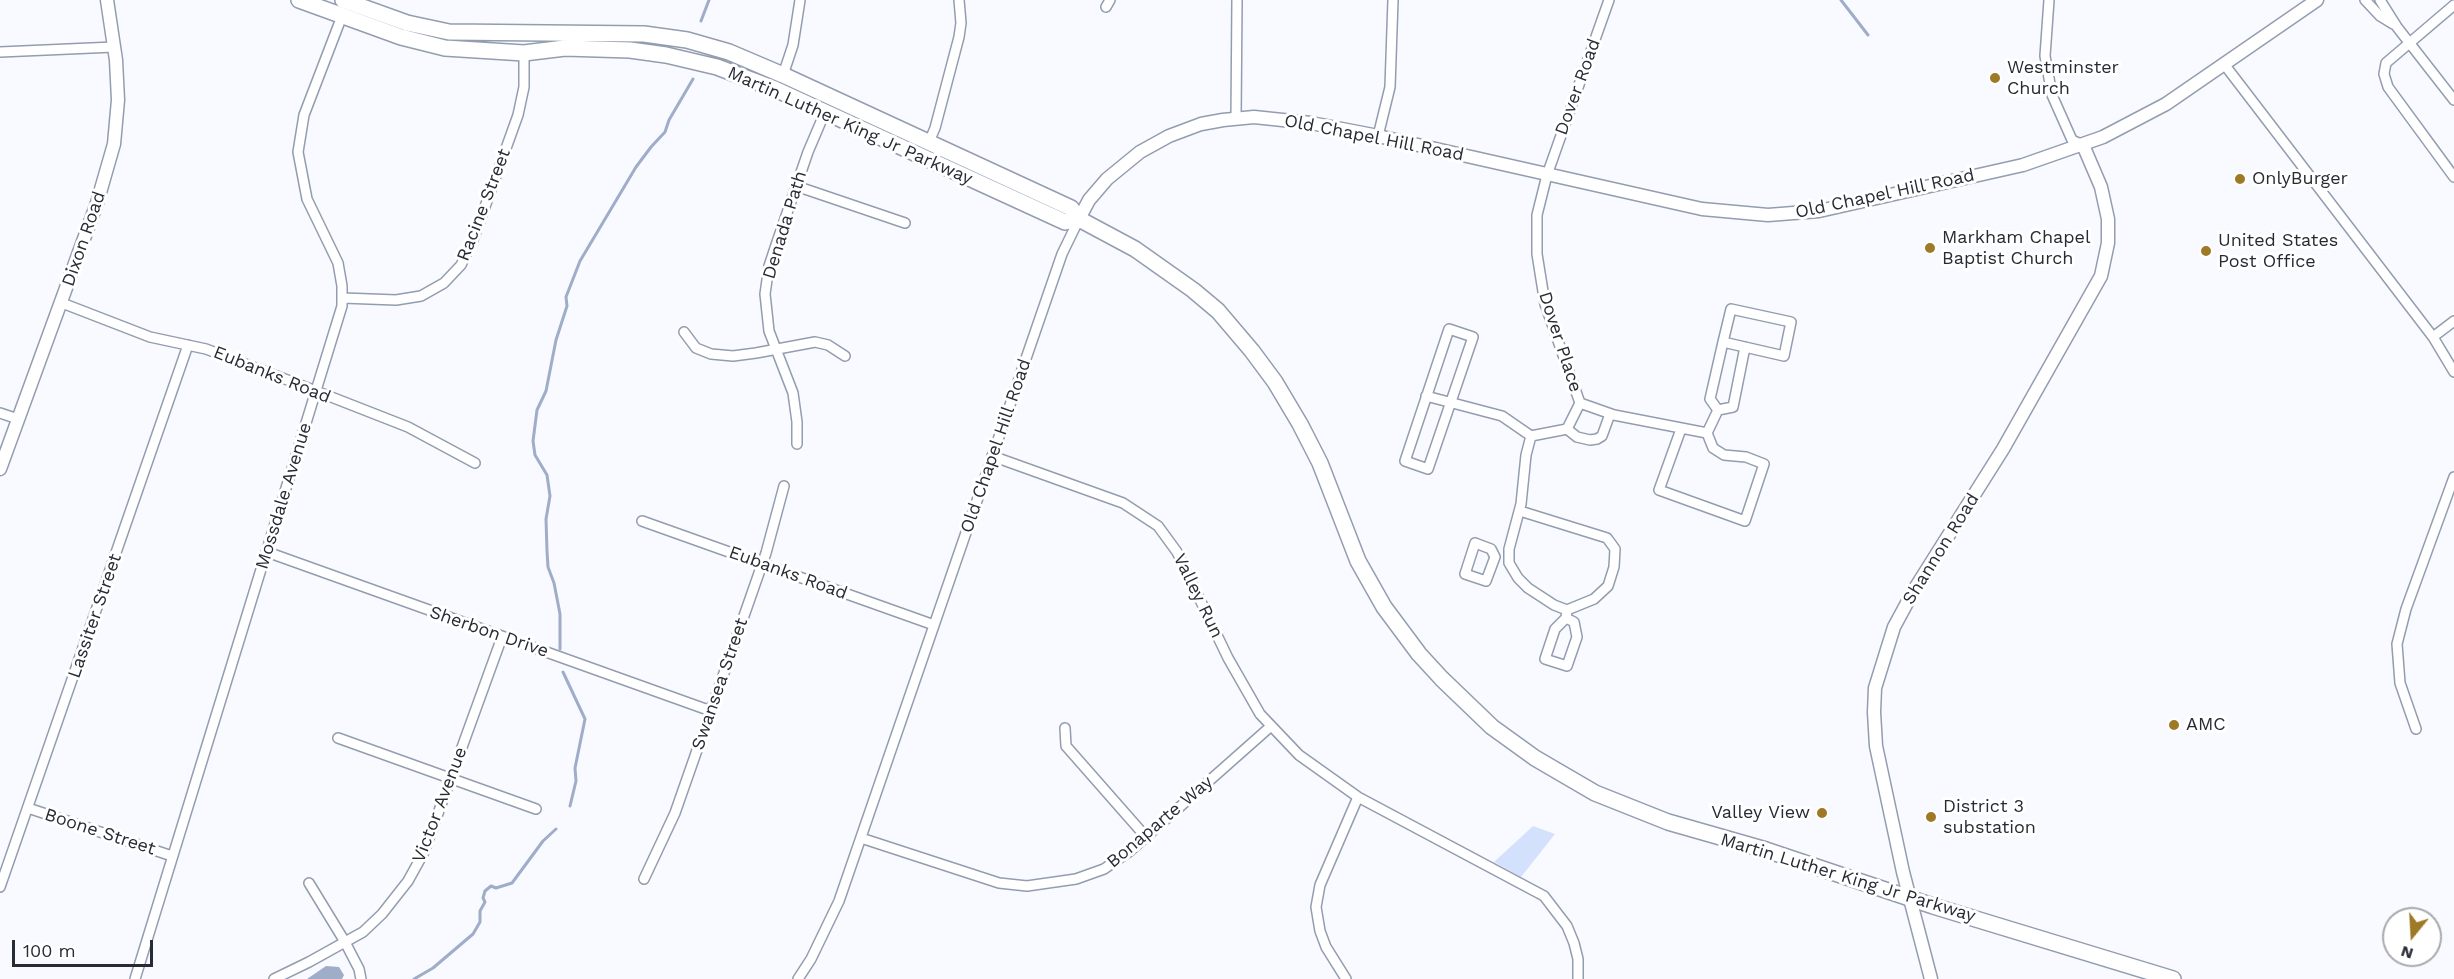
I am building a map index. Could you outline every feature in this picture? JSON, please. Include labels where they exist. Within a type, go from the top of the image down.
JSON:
[{"type":"main road","name":"Martin Luther King Jr Parkway","points":[[299,0],[345,5],[407,23],[449,32],[644,34],[687,40],[729,52],[783,75],[1071,208],[1079,219],[1135,249],[1193,290],[1218,311],[1252,351],[1275,382],[1300,424],[1320,463],[1358,561],[1384,608],[1419,654],[1492,727],[1535,758],[1595,793],[1630,808],[1912,899],[2173,979]]},
{"type":"main road","name":"Martin Luther King Jr Parkway","points":[[345,5],[401,37],[445,48],[525,53],[543,50],[606,48],[666,55],[717,67],[760,82],[1065,222],[1079,219]]},
{"type":"street","name":"Dixon Road","points":[[0,469],[98,203],[114,144],[118,100],[114,47],[107,0]]},
{"type":"street","points":[[783,75],[793,45],[800,0]]},
{"type":"street","points":[[929,142],[935,128],[959,37],[961,16],[959,0]]},
{"type":"street","points":[[1236,118],[1237,0]]},
{"type":"street","points":[[1378,136],[1390,87],[1393,0]]},
{"type":"street","name":"Dover Road","points":[[1547,175],[1609,0]]},
{"type":"street","points":[[2049,0],[2045,56],[2051,89],[2065,128],[2072,140],[2084,145]]},
{"type":"street","name":"Old Chapel Hill Road","points":[[798,979],[834,912],[861,838],[1062,254],[1089,200],[1107,179],[1140,152],[1184,129],[1236,118],[1254,117],[1311,123],[1378,136],[1711,210],[1739,214],[1788,215],[1842,207],[2023,165],[2084,145],[2131,124],[2157,109],[2317,0]]},
{"type":"street","points":[[2365,0],[2380,16],[2397,27]]},
{"type":"street","points":[[2380,0],[2409,42],[2449,85],[2454,100]]},
{"type":"street","name":"Mossdale Avenue","points":[[135,979],[334,338],[343,298],[336,257],[307,199],[298,152],[304,116],[345,5]]},
{"type":"street","points":[[2454,5],[2386,63],[2384,74],[2388,87],[2454,177]]},
{"type":"street","points":[[0,52],[114,47]]},
{"type":"street","name":"Racine Street","points":[[343,298],[396,300],[421,296],[444,283],[461,265],[473,240],[518,115],[524,87],[525,53]]},
{"type":"street","points":[[2224,64],[2433,337],[2454,372]]},
{"type":"street","name":"Denada Path","points":[[797,444],[793,393],[775,350],[766,318],[767,280],[769,266],[796,186],[825,112]]},
{"type":"street","name":"Shannon Road","points":[[1931,979],[1898,850],[1875,738],[1874,697],[1879,670],[1894,627],[1914,590],[2007,442],[2101,276],[2108,243],[2108,219],[2101,187],[2084,145]]},
{"type":"street","name":"Dover Place","points":[[1547,175],[1538,215],[1538,266],[1545,304],[1580,403],[1567,429]]},
{"type":"street","points":[[796,186],[905,223]]},
{"type":"street","name":"Eubanks Road","points":[[62,303],[150,337],[206,349],[408,427],[475,464]]},
{"type":"street","points":[[1718,410],[1710,399],[1723,342],[1731,309],[1791,322],[1784,356],[1723,342]]},
{"type":"street","points":[[2433,337],[2454,321]]},
{"type":"street","points":[[1449,329],[1473,337],[1428,469],[1405,461],[1426,396],[1449,329]]},
{"type":"street","points":[[684,332],[696,348],[711,354],[733,356],[815,342],[828,345],[845,356]]},
{"type":"street","name":"Lassiter Street","points":[[0,887],[188,345]]},
{"type":"street","points":[[1718,410],[1733,407],[1745,347]]},
{"type":"street","points":[[1426,396],[1502,416],[1531,436],[1567,429],[1577,437],[1597,439],[1602,436],[1610,414]]},
{"type":"street","name":"Dover Place","points":[[1580,403],[1610,414],[1707,434]]},
{"type":"street","points":[[1681,429],[1659,490],[1745,521],[1764,464],[1746,457],[1718,453],[1713,448],[1707,434],[1718,410]]},
{"type":"street","points":[[0,413],[18,419]]},
{"type":"street","points":[[1520,511],[1607,538],[1615,549],[1614,567],[1608,586],[1594,599],[1567,614],[1554,629],[1545,659],[1567,666],[1577,637],[1574,622],[1567,614],[1528,588],[1513,571],[1508,557],[1520,511],[1526,455],[1531,436]]},
{"type":"street","name":"Valley Run","points":[[992,456],[1123,502],[1158,526],[1177,552],[1248,696],[1270,727],[1307,760],[1358,797],[1544,896],[1567,926],[1574,943],[1578,959],[1578,979]]},
{"type":"street","points":[[2416,729],[2400,683],[2397,644],[2406,609],[2454,477]]},
{"type":"street","name":"Swansea Street","points":[[644,879],[669,829],[762,564],[784,486]]},
{"type":"street","name":"Eubanks Road","points":[[642,521],[934,625]]},
{"type":"street","name":"Sherbon Drive","points":[[267,552],[711,711]]},
{"type":"street","points":[[1495,557],[1508,557]]},
{"type":"street","name":"Victor Avenue","points":[[274,979],[363,932],[382,914],[418,866],[502,637]]},
{"type":"street","name":"Bonaparte Way","points":[[861,838],[999,883],[1027,886],[1067,881],[1104,869],[1118,861],[1270,727]]},
{"type":"street","points":[[1065,728],[1066,746],[1146,837]]},
{"type":"street","points":[[338,738],[536,809]]},
{"type":"street","points":[[1346,979],[1326,946],[1320,931],[1316,907],[1320,885],[1358,797]]},
{"type":"street","name":"Boone Street","points":[[28,808],[172,856]]},
{"type":"street","points":[[309,883],[345,942],[359,969],[361,979]]},
{"type":"shaded area","points":[[1533,826],[1555,834],[1521,877],[1494,862]]},
{"type":"shaded area","points":[[326,966],[339,967],[344,975],[342,979],[307,979]]},
{"type":"waterway","points":[[701,21],[709,0]]},
{"type":"waterway","points":[[1841,0],[1868,35]]},
{"type":"waterway","points":[[560,649],[560,614],[554,583],[548,567],[546,519],[550,496],[547,475],[535,455],[533,441],[537,410],[546,391],[556,340],[567,306],[566,297],[580,261],[636,167],[665,132],[669,120],[693,79]]},
{"type":"waterway","points":[[563,672],[585,719],[570,806]]},
{"type":"waterway","points":[[414,979],[433,968],[473,934],[480,922],[485,891],[491,886],[496,888],[512,883],[543,841],[556,829]]},
{"type":"place","name":"Westminster Church","points":[[1995,78]]},
{"type":"place","name":"OnlyBurger","points":[[2240,179]]},
{"type":"place","name":"Markham Chapel Baptist Church","points":[[1930,248]]},
{"type":"place","name":"United States Post Office","points":[[2206,251]]},
{"type":"place","name":"AMC","points":[[2174,725]]},
{"type":"place","name":"Valley View","points":[[1822,813]]},
{"type":"place","name":"District 3 substation","points":[[1931,817]]}]
